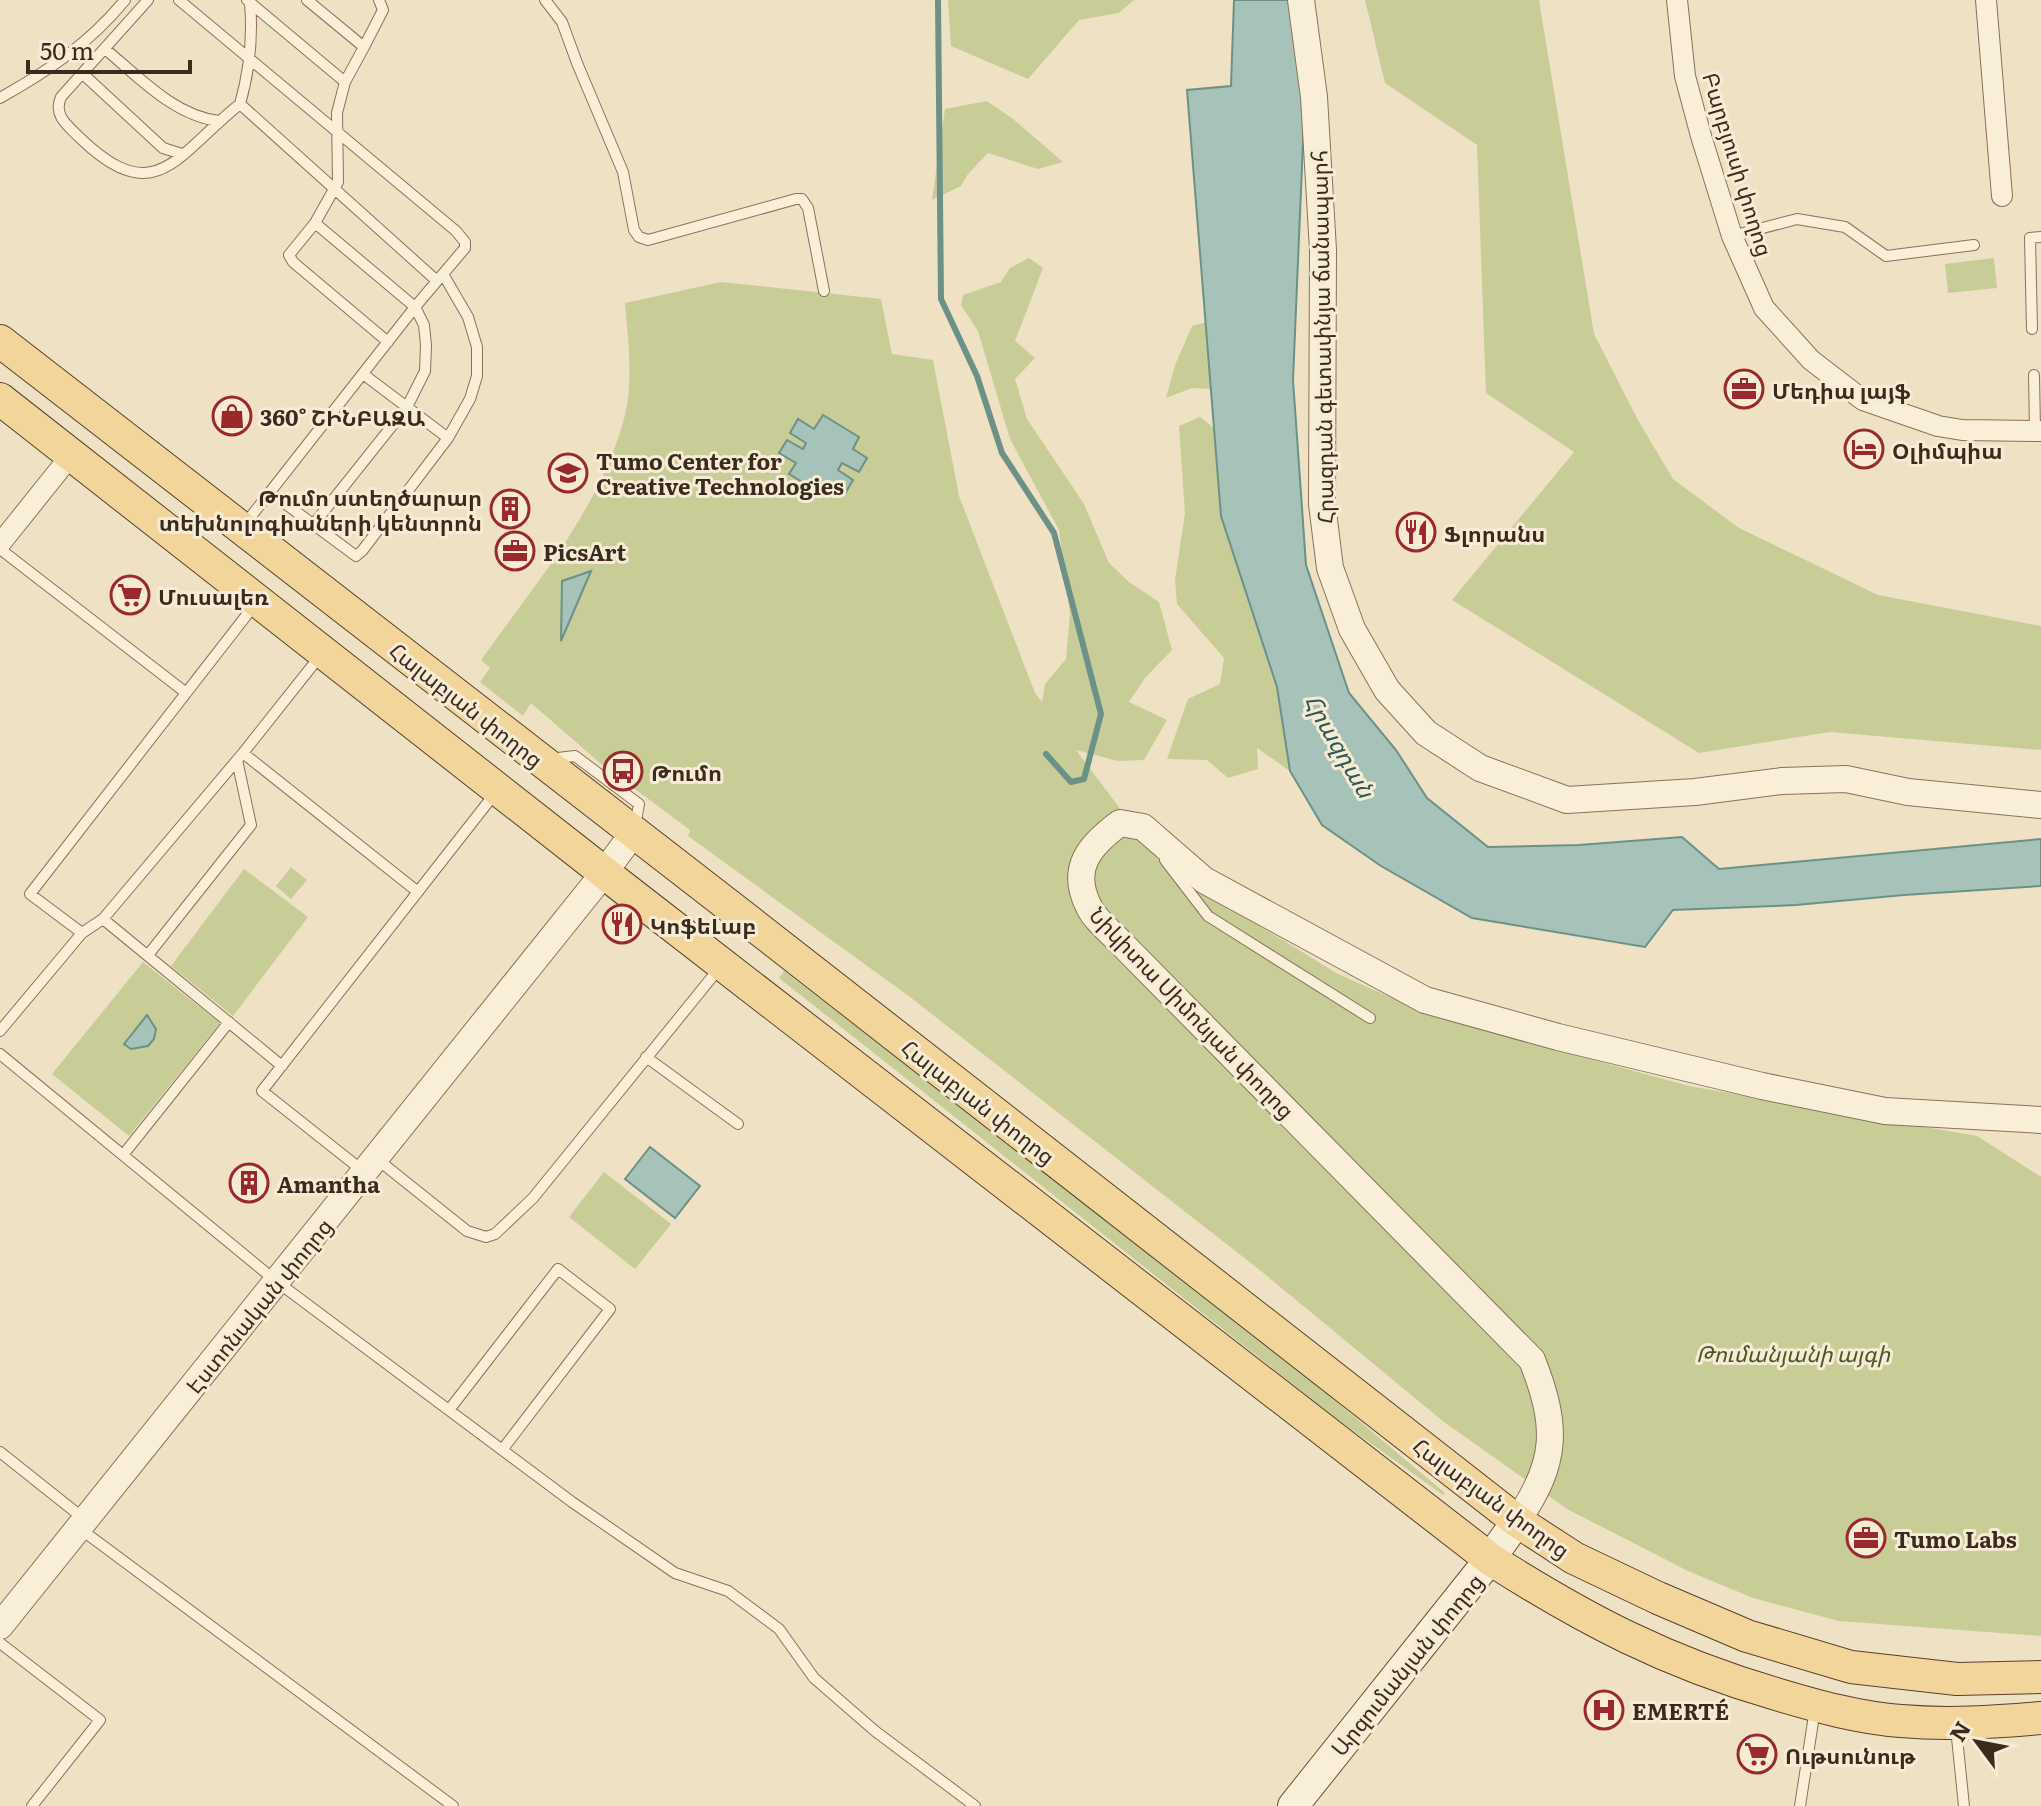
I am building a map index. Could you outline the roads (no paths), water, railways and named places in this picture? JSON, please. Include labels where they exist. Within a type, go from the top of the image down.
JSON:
[{"type":"main road","name":"Հալաբյան փողոց","points":[[0,341],[1517,1521],[1574,1558],[1658,1598],[1747,1636],[1851,1667],[1957,1679],[2041,1677]]},
{"type":"main road","points":[[3,407],[72,454],[604,873],[1490,1559],[1593,1622],[1666,1657],[1722,1679],[1816,1706],[1898,1721],[1955,1723],[2041,1718]]},
{"type":"main road","name":"Արզումանյան փողոց","points":[[1293,1806],[1517,1521]]},
{"type":"street","name":"Հրազդան գետափնյա ճանապարհ","points":[[1301,0],[1314,97],[1323,250],[1322,504],[1330,568],[1352,629],[1387,690],[1426,733],[1480,768],[1567,800],[1682,793],[1782,781],[1846,779],[1908,792],[2041,805]]},
{"type":"street","name":"Բարբյուսի փողոց","points":[[1677,0],[1685,76],[1732,236],[1764,308],[1811,360],[1863,400],[1938,426],[1962,430],[2038,431]]},
{"type":"street","points":[[1986,0],[2002,196]]},
{"type":"street","points":[[0,546],[72,454]]},
{"type":"street","name":"Նիկիտա Սիմոնյան փողոց","points":[[1143,827],[1120,823],[1091,847],[1080,877],[1089,907],[1532,1360],[1544,1392],[1551,1448],[1545,1473],[1517,1521]]},
{"type":"street","points":[[1143,827],[1204,880],[1425,1000],[1558,1037],[1762,1086],[1885,1111],[2041,1120]]},
{"type":"street","name":"Էստոնական փողոց","points":[[0,1626],[634,832]]},
{"type":"lane","points":[[0,98],[43,73],[86,42],[125,0]]},
{"type":"lane","points":[[148,0],[58,104],[59,115],[94,152],[122,170],[138,174],[168,167],[240,104],[253,31],[248,1]]},
{"type":"lane","points":[[179,0],[463,237],[465,248],[241,529]]},
{"type":"lane","points":[[307,0],[364,47]]},
{"type":"lane","points":[[379,0],[383,10],[345,82],[337,113],[338,182],[315,223],[291,252],[290,258],[388,342]]},
{"type":"lane","points":[[545,0],[562,22],[623,172],[634,230],[639,237],[648,240],[802,199],[808,208],[824,291]]},
{"type":"lane","points":[[248,1],[345,82]]},
{"type":"lane","points":[[105,49],[182,109],[200,119],[219,121]]},
{"type":"lane","points":[[83,74],[163,148],[182,154]]},
{"type":"lane","points":[[240,104],[440,278],[468,317],[477,347],[477,376],[470,399],[448,438],[356,556],[283,502]]},
{"type":"lane","points":[[1732,236],[1797,219],[1845,227],[1886,256],[1974,245]]},
{"type":"lane","points":[[313,525],[407,407],[425,371],[426,345],[424,325],[415,307],[315,223]]},
{"type":"lane","points":[[2032,329],[2030,238],[2041,237]]},
{"type":"lane","points":[[363,374],[448,438]]},
{"type":"lane","points":[[2034,375],[2038,431]]},
{"type":"lane","points":[[0,546],[185,692]]},
{"type":"lane","points":[[82,933],[30,894],[258,600]]},
{"type":"lane","points":[[0,1031],[82,933],[103,919],[324,652]]},
{"type":"lane","points":[[240,757],[418,892]]},
{"type":"lane","points":[[148,955],[251,825],[240,757]]},
{"type":"lane","points":[[498,790],[262,1091],[467,1231],[486,1237],[495,1234],[533,1198],[722,964]]},
{"type":"lane","points":[[1143,827],[1208,916],[1370,1018]]},
{"type":"lane","points":[[103,919],[282,1066]]},
{"type":"lane","points":[[123,1155],[229,1022]]},
{"type":"lane","points":[[0,1054],[276,1281],[572,1502],[675,1573],[728,1591],[779,1629],[814,1678],[875,1731],[975,1806]]},
{"type":"lane","points":[[646,1057],[738,1124]]},
{"type":"lane","points":[[449,1410],[558,1269],[610,1309],[502,1450]]},
{"type":"lane","points":[[0,1452],[82,1524],[453,1806]]},
{"type":"lane","points":[[0,1643],[100,1720],[32,1806]]},
{"type":"lane","points":[[1800,1806],[1816,1706]]},
{"type":"lane","points":[[1955,1723],[1964,1806]]},
{"type":"water","name":"Հրազդան","points":[[1234,0],[1291,0],[1304,119],[1293,380],[1306,565],[1349,693],[1396,750],[1427,798],[1488,847],[1579,845],[1682,837],[1719,869],[2041,839],[2041,886],[1796,905],[1673,910],[1645,947],[1472,918],[1381,866],[1322,825],[1290,771],[1277,687],[1221,516],[1187,90],[1231,86]]},
{"type":"water","points":[[823,415],[859,437],[853,449],[867,458],[859,472],[842,463],[838,470],[853,480],[846,492],[830,482],[822,494],[789,474],[796,463],[779,453],[787,440],[803,449],[806,443],[790,433],[798,419],[814,429]]},
{"type":"water","points":[[591,571],[561,641],[562,581]]},
{"type":"water","points":[[147,1015],[156,1029],[154,1039],[148,1046],[131,1049],[124,1044]]},
{"type":"water","points":[[650,1147],[700,1186],[675,1218],[625,1179]]},
{"type":"waterway","points":[[938,0],[941,299],[977,376],[1002,453],[1054,533],[1101,714],[1084,779],[1071,782],[1046,754]]},
{"type":"place","name":"Մեդիա լայֆ","points":[[1744,389]]},
{"type":"place","name":"360° ՇԻՆԲԱԶԱ","points":[[232,416]]},
{"type":"place","name":"Օլիմպիա","points":[[1864,449]]},
{"type":"place","name":"Tumo Center for Creative Technologies","points":[[568,473]]},
{"type":"place","name":"Թումո ստեղծարար տեխնոլոգիաների կենտրոն","points":[[510,509]]},
{"type":"place","name":"Ֆլորանս","points":[[1416,532]]},
{"type":"place","name":"PicsArt","points":[[515,551]]},
{"type":"place","name":"Մուսալեռ","points":[[130,595]]},
{"type":"place","name":"Թումո","points":[[623,771]]},
{"type":"place","name":"ԿոֆեԼաբ","points":[[622,924]]},
{"type":"place","name":"Amantha","points":[[249,1183]]},
{"type":"place","name":"Tumo Labs","points":[[1866,1538]]},
{"type":"place","name":"EMERTÉ","points":[[1604,1710]]},
{"type":"place","name":"Ութսունութ","points":[[1757,1754]]},
{"type":"park label","name":"Թումանյանի այգի","points":[[1793,1352]]}]
